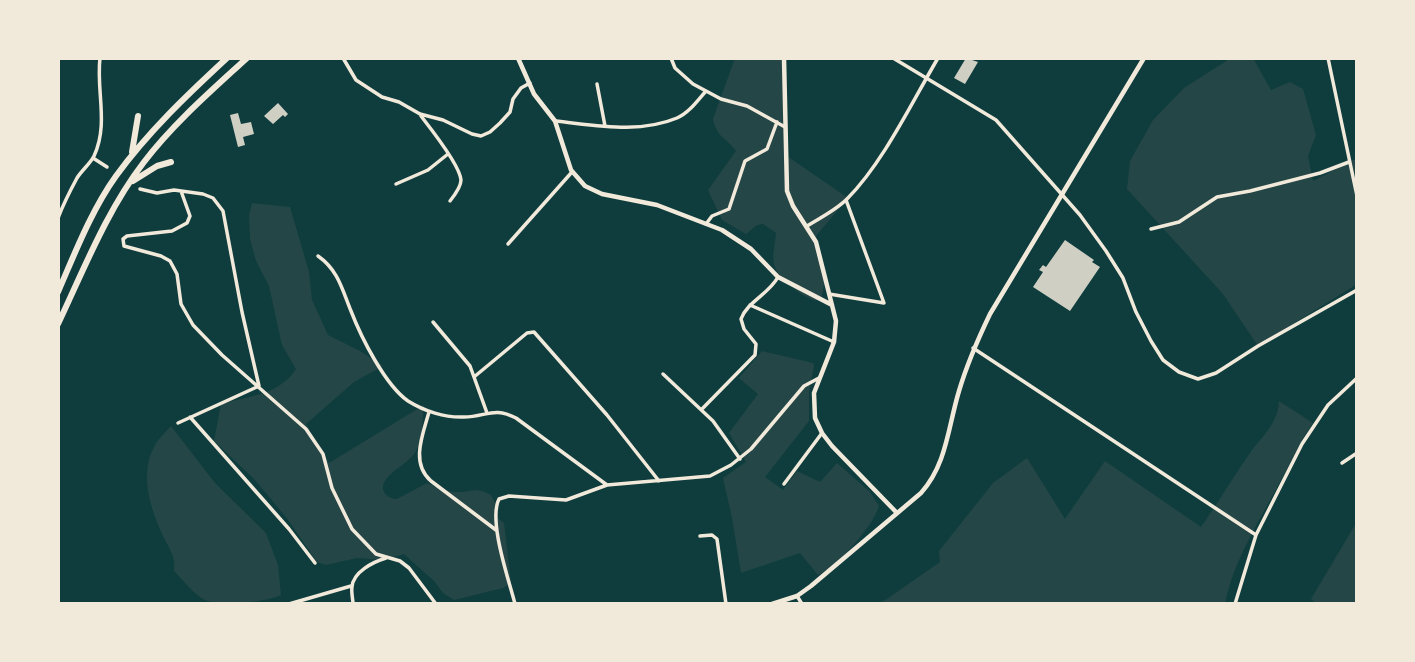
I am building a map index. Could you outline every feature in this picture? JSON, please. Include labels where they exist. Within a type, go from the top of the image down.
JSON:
[{"type":"highway","points":[[58,292],[81,237],[114,178],[172,108],[227,58]]},
{"type":"highway","points":[[58,324],[95,244],[145,161],[182,118],[247,58]]},
{"type":"highway","points":[[132,156],[138,116]]},
{"type":"highway","points":[[129,184],[157,166],[171,162]]},
{"type":"street","points":[[58,218],[78,177],[93,158],[102,120],[98,80],[100,58]]},
{"type":"street","points":[[343,58],[356,80],[382,97],[481,136],[500,123],[510,112],[513,99],[521,88],[530,83]]},
{"type":"street","points":[[518,58],[534,94],[555,121],[572,172],[585,186],[593,191],[657,205],[706,224],[742,242],[778,277],[833,305]]},
{"type":"street","points":[[671,58],[675,68],[693,84],[721,99],[747,106],[786,127]]},
{"type":"street","points":[[784,58],[787,191],[793,206],[816,242],[837,329],[818,378],[814,407],[822,433],[897,513]]},
{"type":"street","points":[[893,58],[996,120],[1062,195],[1106,251],[1123,278],[1136,312],[1163,360],[1179,372],[1198,379],[1216,373],[1357,290]]},
{"type":"street","points":[[807,226],[846,200],[873,167],[938,58]]},
{"type":"street","points":[[772,604],[797,596],[932,481],[939,468],[958,393],[990,314],[1144,58]]},
{"type":"street","points":[[1328,58],[1357,196]]},
{"type":"street","points":[[597,84],[605,126]]},
{"type":"street","points":[[555,121],[640,127],[677,118],[706,91]]},
{"type":"street","points":[[420,114],[448,154],[461,181],[450,201]]},
{"type":"street","points":[[706,224],[712,216],[729,209],[745,161],[768,149],[777,122]]},
{"type":"street","points":[[396,184],[428,170],[448,154]]},
{"type":"street","points":[[93,158],[107,167]]},
{"type":"street","points":[[1151,229],[1179,222],[1217,197],[1320,173],[1349,162]]},
{"type":"street","points":[[508,244],[572,172]]},
{"type":"street","points":[[140,189],[156,193],[192,191],[212,198],[223,211],[259,386]]},
{"type":"street","points":[[181,191],[190,216],[187,223],[172,231],[127,236],[123,239],[124,246],[170,261],[177,274],[181,304],[193,324],[222,355],[306,429],[323,454],[332,488],[352,529],[366,545],[409,568],[436,604]]},
{"type":"street","points":[[829,294],[884,303],[846,200]]},
{"type":"street","points":[[318,256],[336,273],[352,314],[393,386],[406,399],[429,412],[465,417],[500,411],[516,418],[607,485]]},
{"type":"street","points":[[702,409],[755,355],[756,344],[744,329],[741,319],[750,306],[770,290],[778,277]]},
{"type":"street","points":[[750,306],[834,342]]},
{"type":"street","points":[[433,323],[465,359],[487,413]]},
{"type":"street","points":[[474,377],[527,333],[534,332],[607,415],[659,481]]},
{"type":"street","points":[[974,348],[1256,535]]},
{"type":"street","points":[[663,374],[719,427],[740,458]]},
{"type":"street","points":[[515,604],[497,530],[495,510],[499,499],[504,496],[566,500],[607,485],[710,476],[740,458],[762,438],[804,386],[818,378]]},
{"type":"street","points":[[1234,604],[1256,535],[1314,424],[1328,405],[1357,378]]},
{"type":"street","points":[[178,423],[259,386]]},
{"type":"street","points":[[429,412],[419,454],[426,477],[497,530]]},
{"type":"street","points":[[190,417],[289,529],[315,563]]},
{"type":"street","points":[[784,484],[822,433]]},
{"type":"street","points":[[1342,463],[1357,453]]},
{"type":"street","points":[[700,536],[712,535],[717,539],[726,604]]},
{"type":"street","points":[[353,604],[351,586],[356,578],[367,566],[387,558]]},
{"type":"street","points":[[289,604],[351,586]]},
{"type":"street","points":[[797,596],[802,604]]},
{"type":"shaded area","points":[[735,58],[783,58],[787,112],[784,154],[848,198],[816,236],[825,277],[822,296],[816,301],[794,288],[775,268],[773,257],[776,233],[763,224],[757,225],[746,234],[722,220],[708,190],[736,151],[719,134],[713,119]]},
{"type":"shaded area","points":[[1231,58],[1253,58],[1271,90],[1290,82],[1303,89],[1316,135],[1308,156],[1313,181],[1357,158],[1357,284],[1258,346],[1223,294],[1127,189],[1130,161],[1153,120],[1184,88]]},
{"type":"shaded area","points":[[252,203],[290,207],[309,272],[312,300],[328,335],[383,366],[354,382],[306,424],[329,463],[424,405],[419,444],[413,455],[383,484],[384,491],[397,499],[427,483],[449,491],[477,490],[491,495],[495,503],[495,516],[504,523],[511,583],[503,588],[454,600],[443,593],[434,581],[404,554],[383,560],[357,558],[326,565],[317,562],[286,517],[254,479],[214,441],[221,404],[272,389],[289,378],[296,369],[282,345],[269,286],[256,261],[250,239],[249,215]]},
{"type":"shaded area","points":[[762,351],[813,363],[814,366],[809,392],[809,421],[765,477],[783,490],[797,471],[820,482],[837,463],[870,492],[879,506],[854,545],[818,575],[800,553],[741,573],[723,478],[746,462],[729,433],[758,394],[739,378]]},
{"type":"shaded area","points":[[1279,401],[1313,423],[1248,540],[1234,572],[1225,604],[885,604],[882,600],[940,562],[939,551],[993,483],[1027,458],[1065,519],[1105,461],[1201,527],[1273,423]]},
{"type":"shaded area","points":[[171,426],[215,483],[266,533],[278,565],[281,595],[242,603],[210,602],[195,593],[174,571],[173,557],[154,515],[147,481],[147,469],[154,447]]},
{"type":"shaded area","points":[[1355,525],[1357,604],[1317,604],[1311,599]]},
{"type":"building","points":[[966,58],[978,62],[965,84],[954,78]]},
{"type":"building","points":[[278,103],[288,114],[273,124],[264,116]]},
{"type":"building","points":[[238,113],[241,124],[251,122],[254,134],[243,137],[245,145],[238,147],[230,115]]},
{"type":"building","points":[[1065,240],[1100,267],[1070,311],[1033,287],[1043,272],[1039,270],[1043,265],[1046,267]]}]
